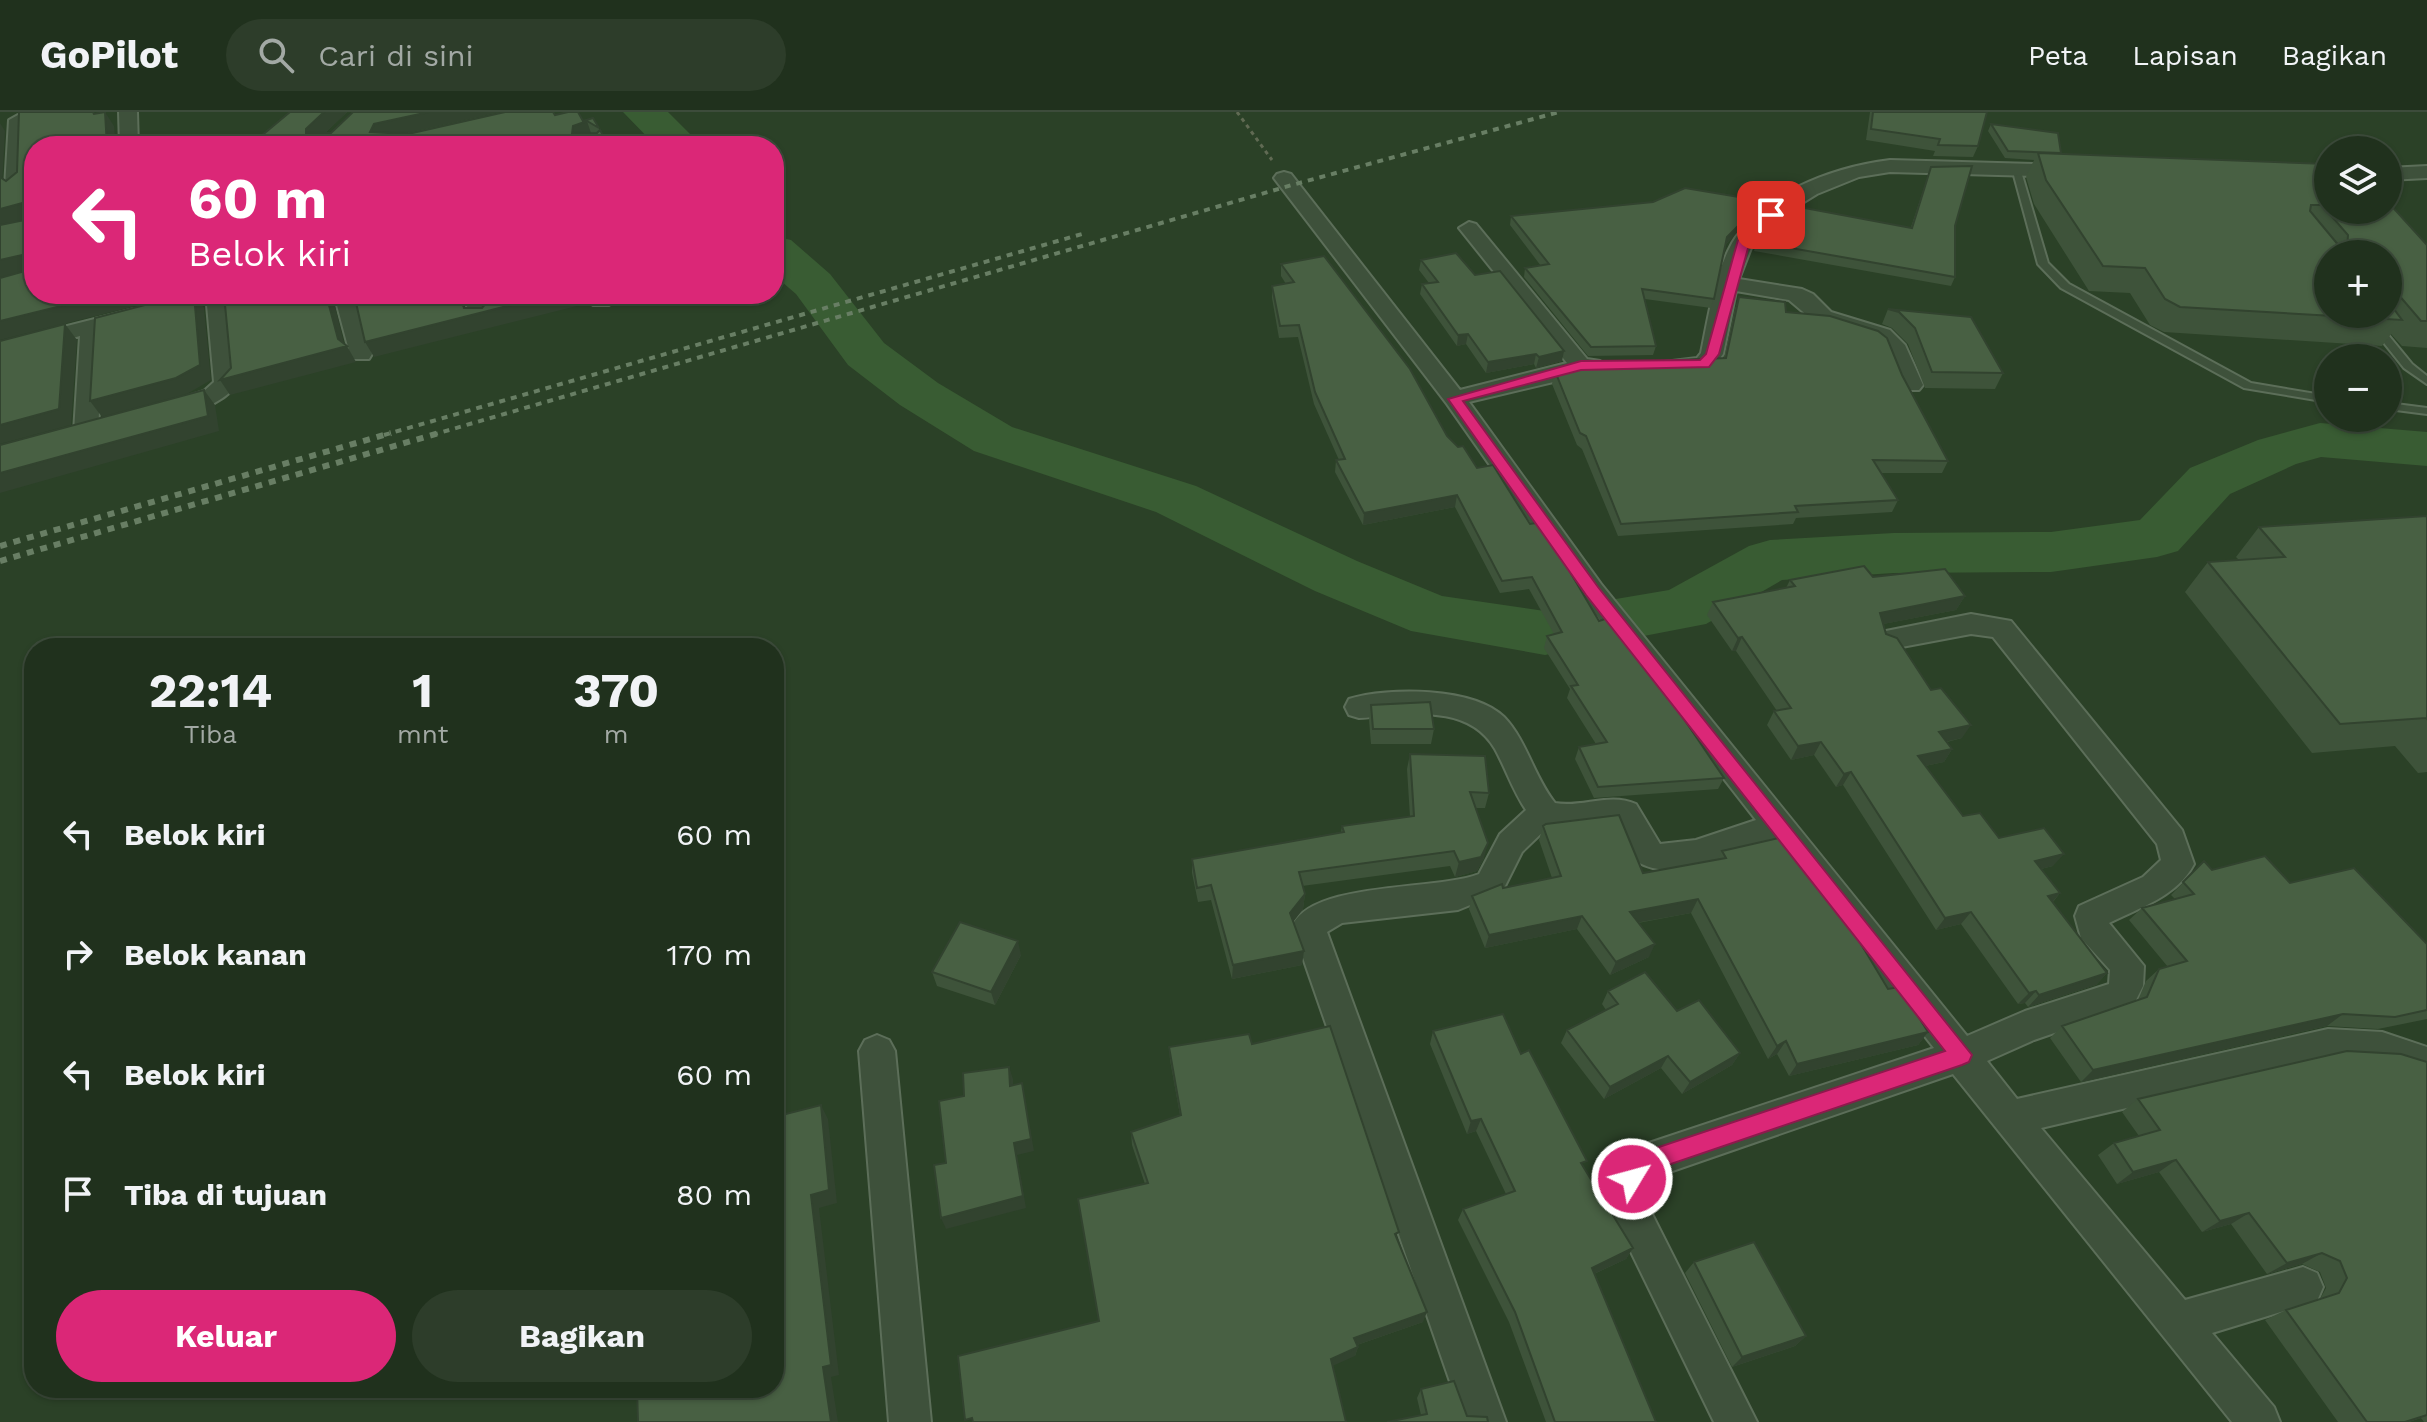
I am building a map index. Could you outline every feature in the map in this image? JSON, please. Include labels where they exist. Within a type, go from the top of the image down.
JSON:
[{"type":"street","points":[[128,112],[129,136]]},
{"type":"street","points":[[16,187],[18,120]]},
{"type":"street","points":[[1653,367],[1704,364],[1712,354],[1744,240],[1771,215],[1864,167],[2012,167],[2090,172]]},
{"type":"street","points":[[2402,173],[2427,172]]},
{"type":"street","points":[[1284,178],[1455,399],[1592,591],[1780,824],[2010,1118],[2259,1422]]},
{"type":"street","points":[[1469,228],[1581,366]]},
{"type":"street","points":[[1730,284],[1794,294],[1805,299],[1823,317],[1882,335],[1894,345],[1911,385]]},
{"type":"street","points":[[154,413],[206,399],[226,384],[219,304]]},
{"type":"street","points":[[348,304],[361,354]]},
{"type":"street","points":[[477,304],[481,316]]},
{"type":"street","points":[[0,350],[162,309]]},
{"type":"street","points":[[86,432],[92,327]]},
{"type":"street","points":[[1455,399],[1581,366],[1610,366]]},
{"type":"street","points":[[57,440],[113,424]]},
{"type":"street","points":[[1736,1422],[1630,1211],[1629,1191],[1638,1169],[1646,1162],[1962,1055],[2025,1027],[2121,995],[2127,982],[2127,966],[2093,928],[2091,916],[2154,886],[2178,864],[2171,839],[2001,628],[1971,624],[1891,639]]},
{"type":"street","points":[[1359,707],[1464,706],[1485,715],[1500,731],[1545,813]]},
{"type":"street","points":[[1485,1422],[1308,926],[1337,910],[1458,896],[1491,883],[1505,846],[1521,829],[1545,813],[1569,818],[1619,810],[1625,813],[1645,850],[1664,858],[1686,855],[1780,824]]},
{"type":"street","points":[[2010,1118],[2328,1045],[2382,1048],[2427,1063]]},
{"type":"street","points":[[877,1051],[910,1422]]},
{"type":"street","points":[[2178,1322],[2303,1287]]},
{"type":"lane","points":[[2012,167],[2043,264],[2065,286],[2248,386],[2314,397]]},
{"type":"lane","points":[[2377,328],[2408,366],[2427,381]]},
{"type":"lane","points":[[2402,408],[2427,411]]},
{"type":"path","points":[[1237,112],[1284,178]]},
{"type":"building","points":[[19,112],[105,112],[106,136],[24,136],[24,204],[0,209],[0,177],[6,181],[17,172]]},
{"type":"building","points":[[290,112],[324,112],[306,129],[306,133],[331,133],[353,112],[429,112],[374,124],[370,132],[408,134],[505,112],[553,112],[555,115],[578,112],[583,121],[593,118],[599,128],[587,121],[573,126],[572,134],[597,133],[600,130],[603,136],[261,136]]},
{"type":"building","points":[[1873,112],[1987,112],[1978,146],[1938,145],[1940,139],[1871,129]]},
{"type":"building","points":[[1991,124],[2058,133],[2061,153],[2008,151]]},
{"type":"building","points":[[2038,153],[2314,163],[2314,205],[2311,205],[2310,211],[2314,216],[2314,224],[2321,224],[2334,240],[2314,240],[2314,315],[2180,307],[2165,299],[2145,268],[2103,266],[2046,180]]},
{"type":"building","points":[[1972,166],[1955,226],[1955,277],[1757,242],[1758,236],[1778,215],[1794,206],[1912,228],[1931,167]]},
{"type":"building","points":[[1685,188],[1763,201],[1727,237],[1714,299],[1642,289],[1656,346],[1591,347],[1525,268],[1549,264],[1511,216],[1653,202]]},
{"type":"building","points":[[2402,217],[2427,245],[2427,321],[2421,321],[2402,299],[2402,240],[2348,240],[2348,235],[2338,224],[2402,224]]},
{"type":"building","points":[[24,220],[24,256],[0,260],[0,225]]},
{"type":"building","points":[[1456,253],[1475,275],[1500,271],[1564,351],[1488,362],[1468,334],[1458,335],[1422,284],[1438,282],[1421,260]]},
{"type":"building","points":[[1324,256],[1410,369],[1447,436],[1458,447],[1463,446],[1477,468],[1493,465],[1530,524],[1536,523],[1559,553],[1599,621],[1608,618],[1661,685],[1724,778],[1598,787],[1579,747],[1607,742],[1571,686],[1578,685],[1547,636],[1562,632],[1532,577],[1502,581],[1457,495],[1364,513],[1336,460],[1345,459],[1315,392],[1299,325],[1280,326],[1272,286],[1294,282],[1281,264]]},
{"type":"building","points":[[24,271],[24,304],[69,304],[0,321],[0,278]]},
{"type":"building","points":[[1739,297],[1785,302],[1786,312],[1830,316],[1878,331],[1887,338],[1902,375],[1948,461],[1873,460],[1898,500],[1795,506],[1798,512],[1621,524],[1586,436],[1580,433],[1555,371],[1584,364],[1726,358]]},
{"type":"building","points":[[149,304],[195,304],[200,365],[176,378],[90,401],[95,318]]},
{"type":"building","points":[[225,304],[329,304],[338,339],[347,346],[220,380],[231,368]]},
{"type":"building","points":[[356,304],[463,304],[464,308],[482,308],[485,304],[515,304],[365,342]]},
{"type":"building","points":[[1888,309],[1971,317],[2003,373],[1932,372],[1915,328],[1899,312]]},
{"type":"building","points":[[65,324],[59,409],[0,425],[0,341]]},
{"type":"building","points":[[204,390],[208,416],[0,473],[0,445]]},
{"type":"building","points":[[2427,516],[2427,719],[2340,724],[2208,562],[2285,557],[2259,527]]},
{"type":"building","points":[[1864,566],[1873,577],[1945,569],[1965,596],[1880,613],[1886,634],[1897,638],[1931,690],[1941,688],[1971,725],[1939,732],[1952,749],[1918,756],[1963,816],[1980,813],[1999,838],[2044,828],[2064,854],[2035,861],[2060,893],[2048,896],[2107,973],[2039,995],[2036,991],[2029,993],[1971,912],[1945,918],[1851,772],[1844,774],[1821,742],[1798,746],[1774,711],[1791,708],[1742,637],[1738,638],[1713,602],[1795,586],[1790,580]]},
{"type":"building","points":[[1430,702],[1434,729],[1373,729],[1371,705]]},
{"type":"building","points":[[1410,754],[1485,756],[1489,793],[1470,792],[1488,843],[1481,857],[1459,862],[1454,851],[1299,872],[1305,894],[1290,913],[1304,951],[1233,965],[1211,885],[1197,888],[1192,859],[1344,832],[1342,826],[1414,816]]},
{"type":"building","points":[[1619,815],[1643,873],[1726,858],[1722,851],[1783,837],[1835,910],[1840,909],[1888,989],[1900,987],[1928,1032],[1797,1064],[1786,1041],[1777,1046],[1698,899],[1630,912],[1655,944],[1616,962],[1582,916],[1489,935],[1472,896],[1502,884],[1503,888],[1561,876],[1543,826]]},
{"type":"building","points":[[2265,856],[2290,883],[2354,868],[2427,944],[2427,1010],[2395,1017],[2343,1014],[2093,1070],[2062,1026],[2147,997],[2159,969],[2187,961],[2142,908],[2194,894],[2183,882],[2204,861],[2212,870]]},
{"type":"building","points":[[960,922],[1018,941],[991,992],[932,972]]},
{"type":"building","points":[[1645,972],[1677,1011],[1699,1000],[1740,1053],[1690,1082],[1668,1056],[1610,1087],[1567,1030],[1618,1004],[1608,991]]},
{"type":"building","points":[[1503,1014],[1521,1054],[1529,1050],[1587,1161],[1581,1163],[1633,1248],[1592,1268],[1656,1422],[1555,1422],[1515,1312],[1463,1209],[1515,1191],[1481,1119],[1471,1121],[1433,1031]]},
{"type":"building","points":[[1330,1026],[1399,1232],[1395,1234],[1427,1312],[1354,1338],[1358,1347],[1331,1359],[1346,1422],[965,1420],[958,1356],[1099,1321],[1078,1199],[1148,1183],[1131,1132],[1181,1115],[1169,1047],[1249,1034],[1252,1044]]},
{"type":"building","points":[[2347,1051],[2401,1054],[2427,1062],[2427,1415],[2405,1422],[2367,1422],[2286,1310],[2339,1293],[2347,1278],[2340,1261],[2322,1253],[2287,1263],[2249,1213],[2220,1221],[2176,1160],[2133,1172],[2114,1143],[2160,1130],[2138,1099]]},
{"type":"building","points":[[1009,1067],[1010,1086],[1022,1083],[1031,1139],[1014,1143],[1023,1196],[941,1218],[934,1165],[946,1163],[939,1101],[964,1096],[963,1073]]},
{"type":"building","points":[[821,1105],[829,1190],[811,1195],[831,1365],[823,1367],[831,1422],[638,1422],[637,1398],[784,1398],[784,1114]]},
{"type":"building","points":[[1754,1242],[1806,1336],[1742,1357],[1694,1262]]},
{"type":"building","points":[[1454,1381],[1467,1416],[1487,1417],[1488,1422],[1387,1422],[1427,1414],[1421,1389]]},
{"type":"waterway","points":[[644,112],[670,136]]},
{"type":"waterway","points":[[784,259],[813,284],[866,354],[919,394],[993,439],[1176,499],[1336,576],[1433,616],[1545,633],[1684,609],[1770,560],[1894,553],[2051,552],[2157,537],[2210,481],[2277,452],[2320,440],[2427,449]]},
{"type":"railway","points":[[432,435],[1292,185],[1559,112]]},
{"type":"railway","points":[[384,435],[1082,234]]},
{"type":"railway","points":[[0,546],[391,433]]},
{"type":"railway","points":[[0,561],[439,433]]},
{"type":"route","points":[[1632,1179],[1646,1162],[1962,1055],[1592,591],[1455,399],[1581,366],[1693,367],[1704,364],[1712,354],[1744,240],[1771,215]]}]
